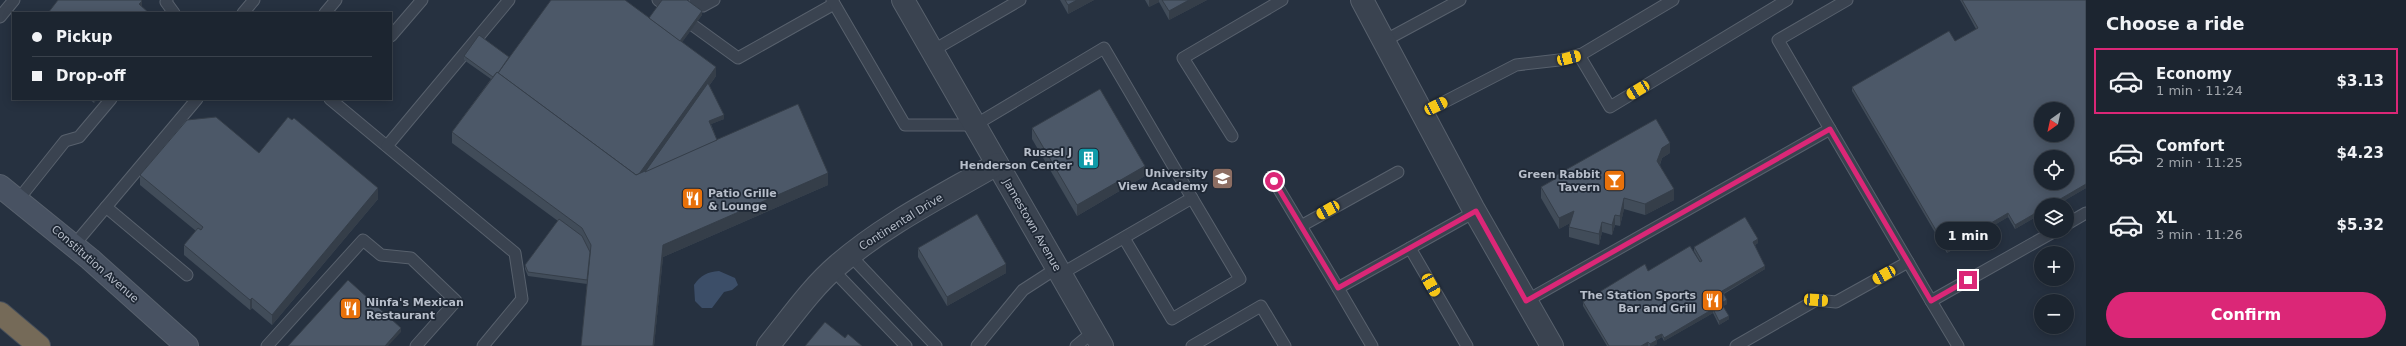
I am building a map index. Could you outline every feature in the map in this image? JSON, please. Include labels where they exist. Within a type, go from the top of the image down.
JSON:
[{"type":"highway","points":[[0,313],[39,346]]},
{"type":"street","name":"Jamestown Avenue","points":[[903,0],[1097,339]]},
{"type":"street","points":[[1362,0],[1476,211],[1552,346]]},
{"type":"street","name":"Continental Drive","points":[[768,346],[832,270],[870,239],[997,164]]},
{"type":"street","name":"Constitution Avenue","points":[[0,186],[74,245],[186,346]]},
{"type":"lane","points":[[0,17],[14,0]]},
{"type":"lane","points":[[168,0],[166,2],[173,12]]},
{"type":"lane","points":[[244,12],[254,0]]},
{"type":"lane","points":[[326,12],[336,0]]},
{"type":"lane","points":[[392,35],[422,0]]},
{"type":"lane","points":[[387,146],[509,0]]},
{"type":"lane","points":[[658,0],[738,58],[833,2],[905,125],[975,125],[1104,48],[1240,279],[1172,319],[1124,238]]},
{"type":"lane","points":[[695,0],[704,6],[714,0]]},
{"type":"lane","points":[[932,51],[1020,0]]},
{"type":"lane","points":[[1232,136],[1183,58],[1282,0]]},
{"type":"lane","points":[[1384,41],[1460,0]]},
{"type":"lane","points":[[1423,113],[1516,65],[1559,60],[1579,55],[1673,0]]},
{"type":"lane","points":[[1579,55],[1610,107],[1788,0]]},
{"type":"lane","points":[[1846,0],[1778,40],[1958,346]]},
{"type":"lane","points":[[18,200],[65,140],[79,137],[109,100]]},
{"type":"lane","points":[[74,245],[196,100]]},
{"type":"lane","points":[[334,100],[515,252],[522,299],[483,346]]},
{"type":"lane","points":[[1526,301],[1830,129]]},
{"type":"lane","points":[[1301,226],[1398,172]]},
{"type":"lane","points":[[1274,181],[1372,346]]},
{"type":"lane","points":[[976,346],[1022,290],[1124,238],[1192,198]]},
{"type":"lane","points":[[106,207],[187,275]]},
{"type":"lane","points":[[1338,288],[1476,211]]},
{"type":"lane","points":[[2074,220],[2086,213]]},
{"type":"lane","points":[[1931,301],[2042,238]]},
{"type":"lane","points":[[267,346],[363,240],[381,254],[411,258],[456,301],[416,346]]},
{"type":"lane","points":[[1410,248],[1467,346]]},
{"type":"lane","points":[[850,255],[936,346]]},
{"type":"lane","points":[[1736,346],[1816,300],[1836,302],[1908,262]]},
{"type":"lane","points":[[832,270],[906,346]]},
{"type":"lane","points":[[1192,346],[1261,306],[1285,346]]},
{"type":"lane","points":[[1076,346],[1097,339]]},
{"type":"water","points":[[719,271],[735,278],[738,285],[732,290],[724,292],[712,308],[702,308],[695,301],[694,285],[705,275],[711,272]]},
{"type":"building","points":[[58,0],[141,0],[142,1],[139,4],[148,12],[49,12]]},
{"type":"building","points":[[551,0],[625,0],[716,67],[639,174],[636,175],[498,73]]},
{"type":"building","points":[[662,0],[687,0],[702,11],[680,41],[649,18]]},
{"type":"building","points":[[1065,0],[1077,0],[1068,5]]},
{"type":"building","points":[[1162,0],[1189,0],[1169,11]]},
{"type":"building","points":[[1962,0],[2086,0],[2086,184],[2062,198],[2034,198],[2034,214],[2015,225],[2008,213],[1947,249],[1852,87],[1949,31],[1955,41],[1978,28]]},
{"type":"building","points":[[479,35],[509,57],[498,73],[497,72],[493,77],[464,56]]},
{"type":"building","points":[[497,72],[636,175],[798,104],[828,173],[663,245],[653,346],[581,346],[591,245],[582,228],[452,132]]},
{"type":"building","points":[[708,83],[724,115],[709,121],[717,140],[645,172]]},
{"type":"building","name":"Russel J Henderson Center","points":[[1100,89],[1145,166],[1077,205],[1032,128]]},
{"type":"building","points":[[216,117],[259,153],[288,117],[292,120],[294,118],[378,188],[272,315],[252,298],[250,300],[184,245],[198,228],[201,230],[203,227],[140,175],[187,120]]},
{"type":"building","name":"Green Rabbit Tavern","points":[[1656,119],[1670,143],[1662,148],[1657,161],[1674,189],[1645,204],[1624,198],[1620,216],[1615,215],[1612,225],[1602,222],[1599,234],[1569,227],[1574,211],[1559,218],[1541,187],[1555,179],[1553,177]]},
{"type":"building","points":[[977,214],[1006,264],[947,297],[918,248]]},
{"type":"building","points":[[1745,217],[1758,239],[1753,242],[1765,266],[1722,291],[1727,300],[1721,303],[1729,316],[1719,321],[1713,309],[1664,338],[1662,334],[1655,337],[1657,340],[1650,344],[1648,342],[1641,346],[1609,346],[1583,302],[1645,264],[1648,271],[1690,246],[1700,262],[1702,261],[1694,247]]},
{"type":"building","points":[[559,219],[582,236],[590,252],[587,280],[528,272],[525,265]]},
{"type":"building","name":"Ninfa's Mexican Restaurant","points":[[348,280],[401,328],[385,346],[288,346]]},
{"type":"building","points":[[825,322],[845,338],[848,334],[862,346],[805,346]]},
{"type":"place","name":"Russel J Henderson Center","points":[[1088,158]]},
{"type":"place","name":"University View Academy","points":[[1223,179]]},
{"type":"place","name":"Green Rabbit Tavern","points":[[1615,180]]},
{"type":"place","name":"Patio Grille & Lounge","points":[[692,199]]},
{"type":"place","name":"The Station Sports Bar and Grill","points":[[1712,301]]},
{"type":"place","name":"Ninfa's Mexican Restaurant","points":[[350,308]]},
{"type":"route","points":[[1274,181],[1338,288],[1476,211],[1526,301],[1830,129],[1931,301],[1968,280]]}]
